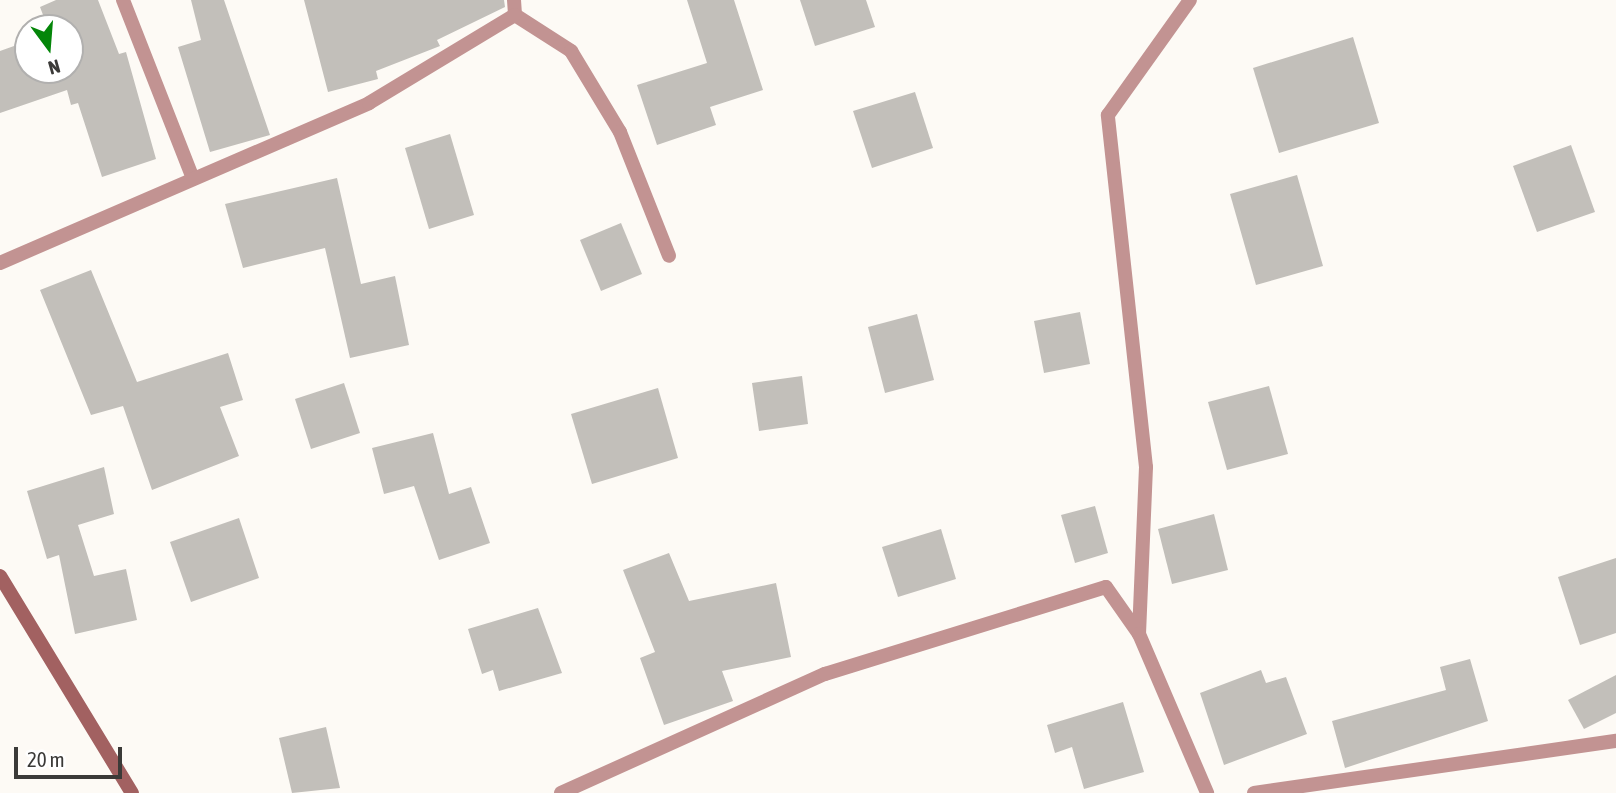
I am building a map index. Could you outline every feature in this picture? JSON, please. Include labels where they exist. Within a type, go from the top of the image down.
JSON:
[{"type":"main road","points":[[0,576],[132,793]]},
{"type":"street","points":[[123,0],[193,179]]},
{"type":"street","points":[[514,0],[515,15]]},
{"type":"street","points":[[1139,634],[1146,467],[1108,115],[1190,0]]},
{"type":"street","points":[[0,263],[369,103],[515,15]]},
{"type":"street","points":[[515,15],[571,51],[620,132],[669,256]]},
{"type":"street","points":[[561,793],[825,674],[1106,587],[1139,634],[1207,793]]},
{"type":"street","points":[[1254,793],[1616,741]]},
{"type":"building","points":[[56,0],[98,0],[119,54],[126,52],[156,159],[102,177],[78,103],[71,105],[67,90],[0,113],[0,51],[14,46],[14,84],[84,84],[84,14],[43,14],[40,7]]},
{"type":"building","points":[[191,0],[224,0],[270,135],[210,152],[178,47],[201,40]]},
{"type":"building","points":[[304,0],[504,0],[505,7],[437,40],[440,46],[376,71],[378,79],[328,92]]},
{"type":"building","points":[[687,0],[734,0],[763,90],[710,107],[716,125],[657,145],[637,85],[707,63]]},
{"type":"building","points":[[800,0],[866,0],[875,27],[815,46]]},
{"type":"building","points":[[1353,37],[1379,123],[1279,153],[1253,68]]},
{"type":"building","points":[[915,92],[933,148],[872,168],[853,111]]},
{"type":"building","points":[[450,134],[474,215],[429,229],[405,148]]},
{"type":"building","points":[[1571,145],[1595,212],[1537,232],[1513,166]]},
{"type":"building","points":[[1297,175],[1323,266],[1256,285],[1230,194]]},
{"type":"building","points":[[337,178],[361,284],[395,276],[409,345],[350,358],[325,248],[243,268],[225,204]]},
{"type":"building","points":[[621,223],[642,274],[601,291],[580,240]]},
{"type":"building","points":[[91,270],[137,382],[228,353],[243,400],[220,407],[239,456],[152,490],[123,406],[91,415],[40,290]]},
{"type":"building","points":[[1080,312],[1090,364],[1044,373],[1034,321]]},
{"type":"building","points":[[917,314],[934,380],[885,393],[868,327]]},
{"type":"building","points":[[802,376],[808,424],[759,431],[752,383]]},
{"type":"building","points":[[344,383],[360,433],[311,449],[295,399]]},
{"type":"building","points":[[1269,386],[1288,454],[1227,470],[1208,402]]},
{"type":"building","points":[[658,388],[678,458],[592,484],[571,414]]},
{"type":"building","points":[[433,433],[449,494],[471,487],[490,543],[439,560],[414,486],[384,494],[372,448]]},
{"type":"building","points":[[104,467],[114,514],[78,525],[94,576],[126,569],[137,620],[75,634],[59,555],[47,559],[27,491]]},
{"type":"building","points":[[1095,506],[1108,553],[1075,563],[1061,515]]},
{"type":"building","points":[[1214,514],[1228,570],[1172,584],[1158,529]]},
{"type":"building","points":[[239,518],[259,578],[191,602],[170,542]]},
{"type":"building","points":[[941,529],[956,579],[898,597],[882,547]]},
{"type":"building","points":[[669,553],[689,601],[776,583],[791,657],[722,671],[733,701],[664,725],[640,658],[655,652],[623,570]]},
{"type":"building","points":[[1616,558],[1616,633],[1580,645],[1558,577]]},
{"type":"building","points":[[538,608],[562,673],[499,691],[493,670],[482,674],[468,629]]},
{"type":"building","points":[[1470,659],[1488,721],[1345,768],[1332,721],[1446,690],[1440,667]]},
{"type":"building","points":[[1261,670],[1266,683],[1286,677],[1307,734],[1224,765],[1200,693]]},
{"type":"building","points":[[1616,675],[1616,713],[1584,729],[1568,700]]},
{"type":"building","points":[[1123,702],[1144,772],[1084,789],[1072,747],[1055,753],[1047,725]]},
{"type":"building","points":[[326,727],[340,788],[292,793],[279,738]]}]
